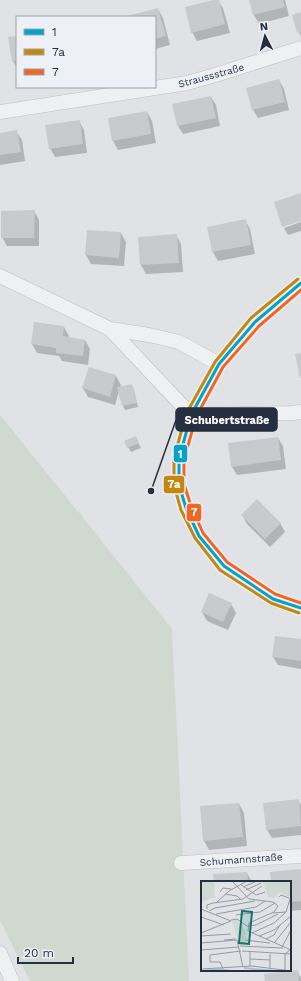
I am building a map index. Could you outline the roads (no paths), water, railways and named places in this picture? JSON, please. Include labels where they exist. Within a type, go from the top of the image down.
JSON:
[{"type":"street","name":"Straussstraße","points":[[156,87],[187,82],[301,48]]},
{"type":"street","name":"Straussstraße","points":[[0,112],[150,88]]},
{"type":"street","points":[[0,276],[110,329],[149,335],[179,342],[219,364]]},
{"type":"street","points":[[301,283],[256,322],[219,364],[191,415],[179,459],[179,485],[186,508],[199,536],[224,566],[273,599],[301,608]]},
{"type":"street","points":[[110,329],[191,415],[301,412]]},
{"type":"street","name":"Schumannstraße","points":[[181,863],[301,856]]},
{"type":"street","points":[[0,953],[12,981]]},
{"type":"place","name":"Schubertstraße","points":[[151,491]]}]
